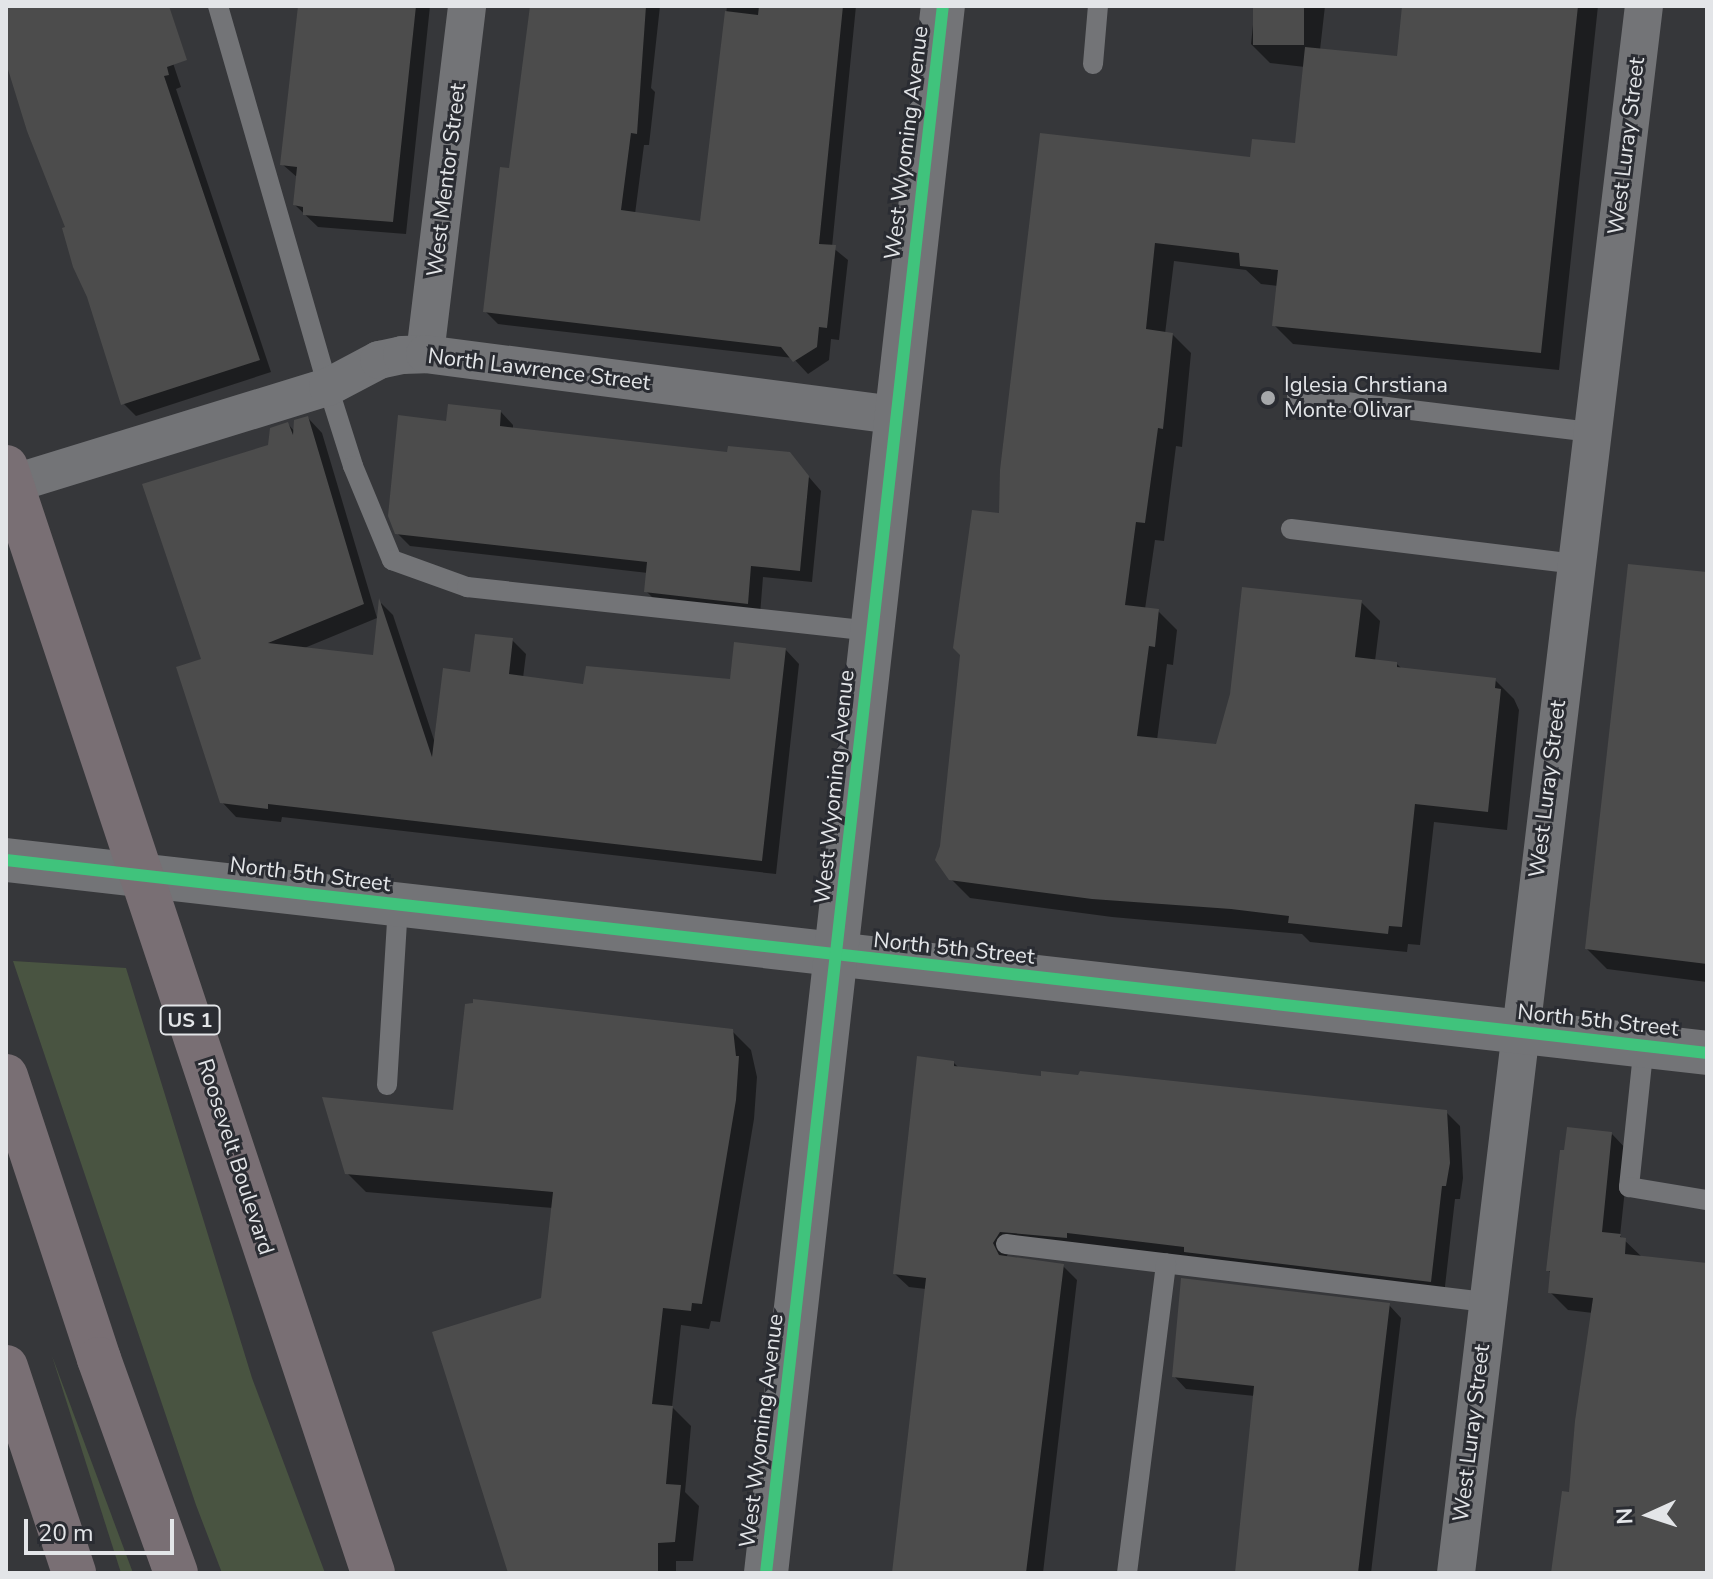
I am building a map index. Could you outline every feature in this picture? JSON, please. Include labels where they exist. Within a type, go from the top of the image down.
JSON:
[{"type":"highway","name":"Roosevelt Boulevard","points":[[9,476],[373,1573]]},
{"type":"highway","points":[[6,1076],[99,1359],[176,1573]]},
{"type":"highway","points":[[6,1367],[74,1573]]},
{"type":"street","name":"West Mentor Street","points":[[425,354],[467,6]]},
{"type":"street","name":"West Wyoming Avenue","points":[[766,1573],[943,6]]},
{"type":"street","name":"West Luray Street","points":[[1456,1573],[1518,1034],[1644,6]]},
{"type":"street","name":"North Lawrence Street","points":[[9,476],[328,387],[379,360],[425,354],[895,415]]},
{"type":"street","name":"North 5th Street","points":[[6,860],[837,957],[1707,1053]]},
{"type":"lane","points":[[218,6],[328,387],[353,466],[392,560],[467,587],[872,631]]},
{"type":"lane","points":[[1093,64],[1098,6]]},
{"type":"lane","points":[[1297,396],[1592,432]]},
{"type":"lane","points":[[1291,529],[1575,564]]},
{"type":"lane","points":[[387,1085],[398,905]]},
{"type":"lane","points":[[1644,1044],[1629,1187],[1707,1200]]},
{"type":"lane","points":[[1006,1244],[1487,1302]]},
{"type":"lane","points":[[1127,1573],[1166,1263]]},
{"type":"green space","points":[[13,961],[126,968],[252,1378],[325,1573],[222,1573],[196,1505]]},
{"type":"green space","points":[[52,1356],[133,1573],[121,1573]]},
{"type":"building","points":[[6,6],[169,6],[187,60],[167,67],[169,75],[164,76],[260,360],[121,405],[87,297],[73,267],[62,228],[65,227],[27,131],[6,63]]},
{"type":"building","points":[[298,6],[416,6],[393,222],[303,215],[303,207],[293,205],[297,167],[280,165]]},
{"type":"building","points":[[530,6],[646,6],[637,134],[631,133],[621,210],[700,221],[725,11],[758,15],[759,6],[843,6],[819,244],[836,245],[827,328],[819,327],[817,347],[793,362],[781,347],[483,312],[500,167],[509,168]]},
{"type":"building","points":[[1253,6],[1304,6],[1304,45],[1253,45]]},
{"type":"building","points":[[1402,6],[1578,6],[1541,353],[1272,326],[1278,270],[1240,266],[1239,253],[1155,243],[1146,329],[1173,333],[1163,429],[1158,428],[1145,523],[1136,522],[1125,605],[1159,609],[1155,647],[1149,646],[1137,736],[1216,744],[1230,694],[1242,587],[1362,600],[1355,657],[1397,662],[1397,667],[1496,678],[1495,688],[1501,689],[1488,812],[1415,804],[1402,927],[1389,926],[1388,934],[1288,923],[1289,916],[1092,899],[949,880],[935,860],[940,846],[960,655],[953,648],[972,510],[999,513],[1000,470],[1040,133],[1250,157],[1252,139],[1295,143],[1305,47],[1397,56]]},
{"type":"building","points":[[448,404],[501,410],[500,426],[727,452],[728,446],[790,452],[809,476],[800,571],[751,566],[748,604],[644,592],[647,562],[395,534],[388,516],[398,415],[446,421]]},
{"type":"building","points":[[308,416],[364,604],[268,643],[373,655],[379,598],[432,757],[443,668],[470,672],[475,634],[513,638],[509,674],[583,684],[586,666],[730,679],[734,642],[786,648],[762,861],[268,804],[268,809],[220,803],[176,667],[201,659],[142,484],[268,445],[270,428],[288,422],[293,435],[294,420]]},
{"type":"building","points":[[1628,564],[1707,572],[1707,964],[1585,949]]},
{"type":"building","points":[[473,999],[733,1029],[736,1056],[739,1056],[736,1100],[702,1304],[692,1303],[691,1311],[663,1308],[652,1404],[673,1406],[666,1484],[681,1485],[675,1542],[658,1543],[658,1573],[508,1573],[432,1332],[541,1298],[553,1192],[345,1174],[322,1097],[453,1110],[465,1004],[473,1003]]},
{"type":"building","points":[[917,1056],[954,1061],[954,1066],[1041,1076],[1041,1071],[1078,1075],[1080,1071],[1447,1110],[1450,1163],[1446,1186],[1442,1186],[1431,1282],[1184,1252],[1184,1247],[1067,1233],[1067,1238],[1000,1232],[993,1243],[999,1255],[1064,1264],[1026,1573],[892,1573],[926,1278],[893,1274]]},
{"type":"building","points":[[1567,1127],[1612,1132],[1602,1232],[1621,1234],[1620,1237],[1626,1238],[1625,1254],[1707,1263],[1707,1573],[1551,1573],[1562,1491],[1569,1492],[1575,1421],[1593,1298],[1548,1293],[1550,1271],[1546,1271],[1560,1150],[1564,1150]]},
{"type":"building","points":[[1181,1278],[1390,1303],[1358,1573],[1235,1573],[1254,1386],[1172,1377]]},
{"type":"cycle path","points":[[766,1573],[943,6]]},
{"type":"cycle path","points":[[6,860],[1707,1053]]},
{"type":"place","name":"Iglesia Chrstiana Monte Olivar","points":[[1268,398]]}]
